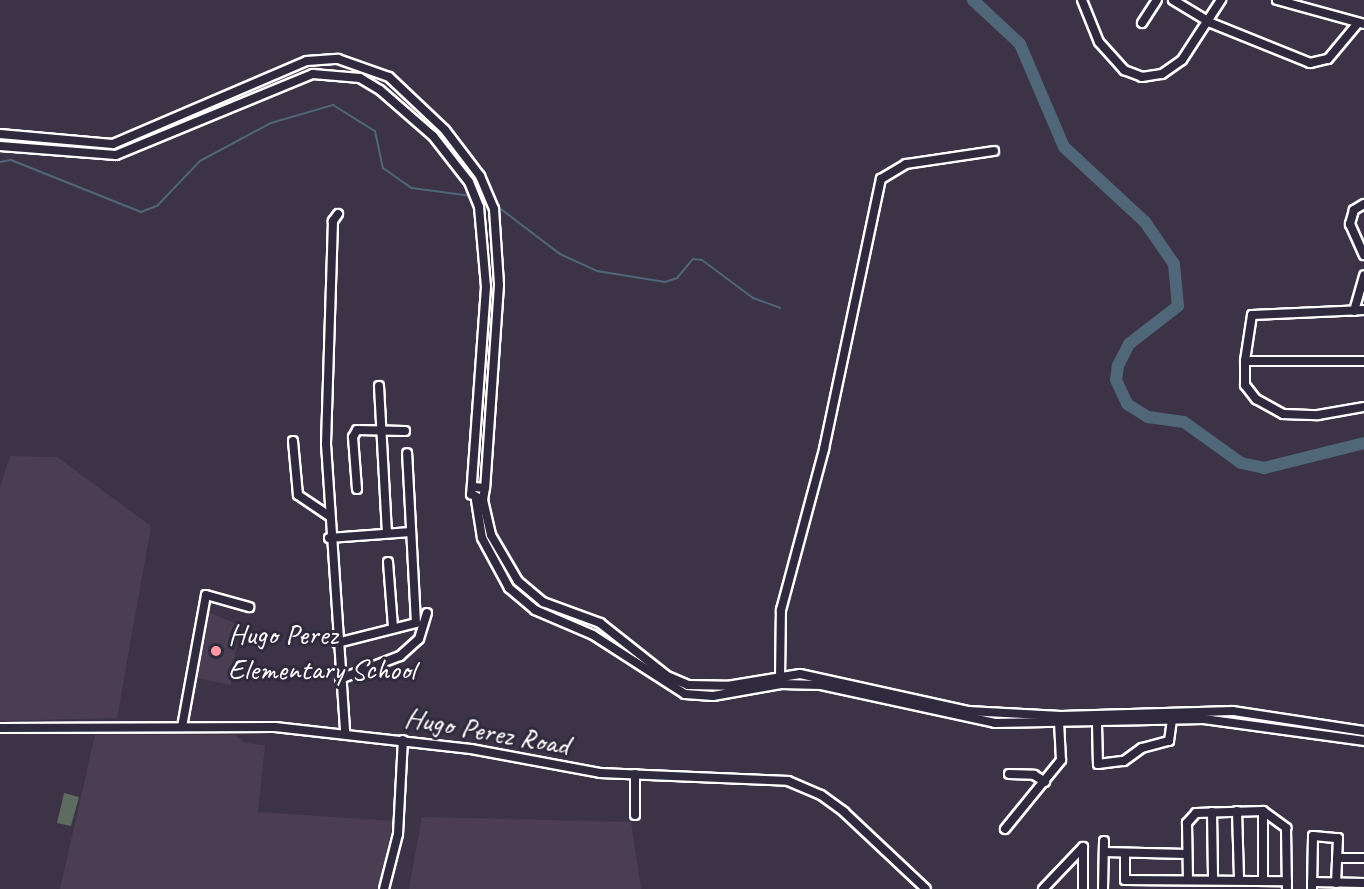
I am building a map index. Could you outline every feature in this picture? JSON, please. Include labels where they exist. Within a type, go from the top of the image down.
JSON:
[{"type":"street","points":[[1082,0],[1099,42],[1124,70],[1142,77],[1162,74],[1182,60],[1211,23],[1221,0]]},
{"type":"street","points":[[1142,23],[1156,0]]},
{"type":"street","points":[[1173,0],[1211,23],[1310,63],[1328,59],[1361,24],[1277,0]]},
{"type":"street","points":[[0,134],[113,144],[307,62],[338,58],[389,77],[446,130],[480,176],[494,209],[499,296],[485,488],[480,500],[482,538],[509,588],[535,610],[593,635],[686,689],[713,696],[780,684],[821,685],[966,720],[1059,726],[1172,720],[1288,727],[1364,741]]},
{"type":"street","points":[[0,146],[116,155],[313,74],[335,74],[380,90],[434,136],[469,182],[479,207],[486,287],[474,487],[491,535],[518,580],[543,602],[600,623],[686,689],[727,686],[779,675],[845,680],[968,711],[1061,716],[1233,711],[1364,731]]},
{"type":"street","points":[[780,684],[782,610],[824,449],[881,178],[906,165],[994,151]]},
{"type":"street","points":[[1364,204],[1354,210],[1350,224],[1364,255]]},
{"type":"street","points":[[338,214],[333,221],[328,516],[345,733]]},
{"type":"street","points":[[1354,311],[1364,275]]},
{"type":"street","points":[[1364,310],[1252,315],[1245,361],[1245,385],[1256,399],[1283,414],[1318,416],[1364,407]]},
{"type":"street","points":[[1245,361],[1364,361]]},
{"type":"street","points":[[379,386],[387,533]]},
{"type":"street","points":[[357,489],[352,437],[357,430],[405,431]]},
{"type":"street","points":[[293,441],[298,495],[328,516]]},
{"type":"street","points":[[337,643],[416,623],[407,453]]},
{"type":"street","points":[[474,487],[485,488]]},
{"type":"street","points":[[329,538],[411,532]]},
{"type":"street","points":[[388,562],[393,627]]},
{"type":"street","points":[[182,727],[206,595],[249,607]]},
{"type":"street","points":[[340,679],[400,656],[419,639],[427,613]]},
{"type":"street","points":[[1097,724],[1098,764],[1124,761],[1142,748],[1169,741],[1172,720]]},
{"type":"street","points":[[1005,829],[1061,760],[1059,726]]},
{"type":"street","name":"Hugo Perez Road","points":[[0,728],[182,727],[345,733],[403,740],[551,767],[635,774],[727,775],[807,787],[844,812],[926,889]]},
{"type":"street","points":[[384,889],[398,834],[403,740]]},
{"type":"street","points":[[635,774],[635,815]]},
{"type":"street","points":[[1009,774],[1034,775],[1045,782]]},
{"type":"street","points":[[1237,811],[1239,880]]},
{"type":"street","points":[[1263,811],[1263,881]]},
{"type":"street","points":[[1125,854],[1125,880],[1188,880],[1213,879],[1263,881],[1287,885],[1286,828],[1263,811],[1196,813],[1187,823],[1188,880]]},
{"type":"street","points":[[1212,812],[1213,879]]},
{"type":"street","points":[[1336,883],[1338,838],[1313,836],[1312,886],[1364,883]]},
{"type":"street","points":[[1103,889],[1104,841]]},
{"type":"street","points":[[1043,889],[1083,847],[1084,886],[1077,889]]},
{"type":"street","points":[[1104,852],[1187,854]]},
{"type":"street","points":[[1337,858],[1364,858]]},
{"type":"shaded area","points":[[10,456],[57,457],[151,526],[117,718],[0,721],[0,487]]},
{"type":"shaded area","name":"Hugo Perez Elementary School","points":[[204,610],[239,625],[231,685],[192,677]]},
{"type":"shaded area","points":[[95,735],[235,735],[245,743],[265,745],[258,812],[393,821],[378,889],[60,889]]},
{"type":"shaded area","points":[[422,817],[631,822],[641,889],[409,889]]},
{"type":"green space","points":[[64,793],[79,797],[71,826],[57,823]]},
{"type":"waterway","points":[[973,0],[1020,44],[1064,147],[1145,222],[1174,264],[1178,306],[1129,344],[1118,366],[1116,380],[1127,404],[1148,417],[1184,422],[1241,463],[1264,468],[1364,443]]},
{"type":"waterway","points":[[0,162],[11,160],[141,212],[157,206],[200,161],[271,123],[333,105],[375,131],[383,168],[412,188],[471,196]]},
{"type":"waterway","points":[[493,203],[560,254],[597,271],[665,282],[677,278],[693,259],[702,260],[753,298],[780,308]]},
{"type":"place","name":"Hugo Perez Elementary School","points":[[216,651]]}]
